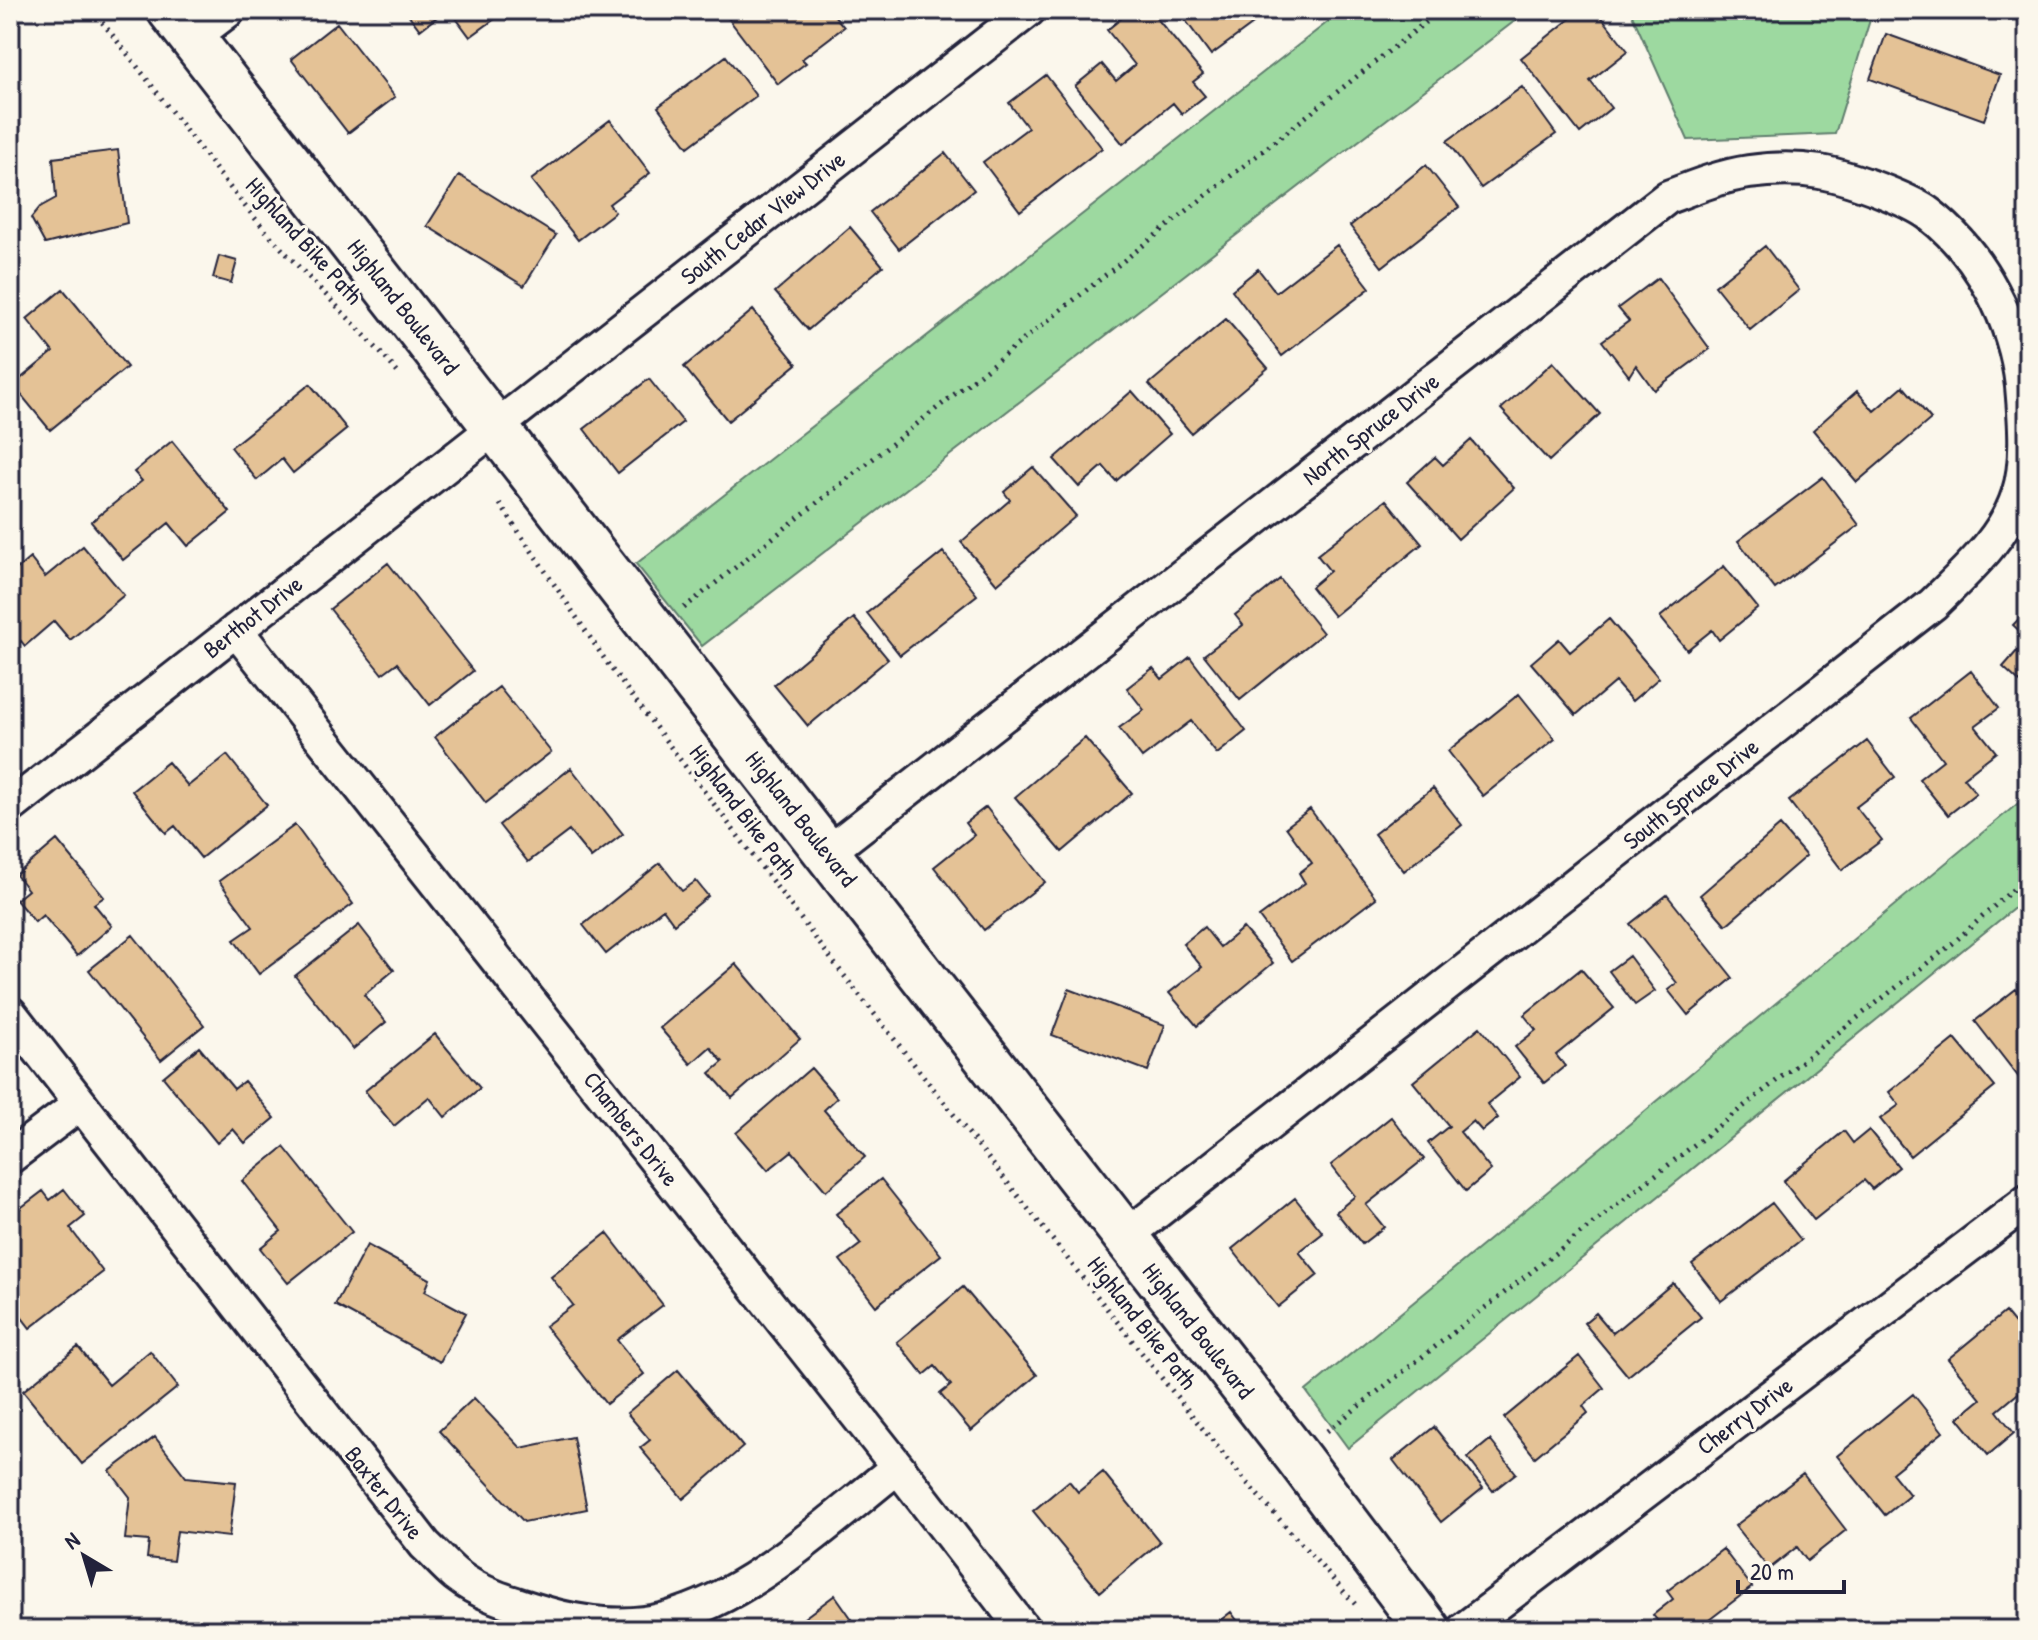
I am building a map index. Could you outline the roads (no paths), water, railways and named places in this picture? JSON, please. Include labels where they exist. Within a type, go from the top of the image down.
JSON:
[{"type":"main road","name":"Highland Boulevard","points":[[181,24],[480,439],[654,631],[1296,1455],[1428,1630]]},
{"type":"street","points":[[181,24],[229,10]]},
{"type":"street","name":"South Cedar View Drive","points":[[480,439],[1029,10]]},
{"type":"street","name":"North Spruce Drive","points":[[827,853],[1668,197],[1748,172],[1776,169],[1819,171],[1840,175],[1899,198],[1928,214],[1957,241]]},
{"type":"street","name":"South Spruce Drive","points":[[1125,1237],[1933,604],[1981,556],[2005,524],[2019,494],[2024,410],[2020,366],[2008,323],[1994,289],[1957,241]]},
{"type":"street","name":"Berthot Drive","points":[[10,807],[480,439]]},
{"type":"street","name":"Chambers Drive","points":[[236,630],[1024,1630]]},
{"type":"street","name":"Baxter Drive","points":[[10,1013],[425,1545],[458,1576],[503,1601],[565,1619],[623,1624],[664,1619],[712,1601],[770,1567],[898,1467]]},
{"type":"street","points":[[10,1157],[80,1104]]},
{"type":"street","name":"Cherry Drive","points":[[1463,1630],[2028,1201]]}]
